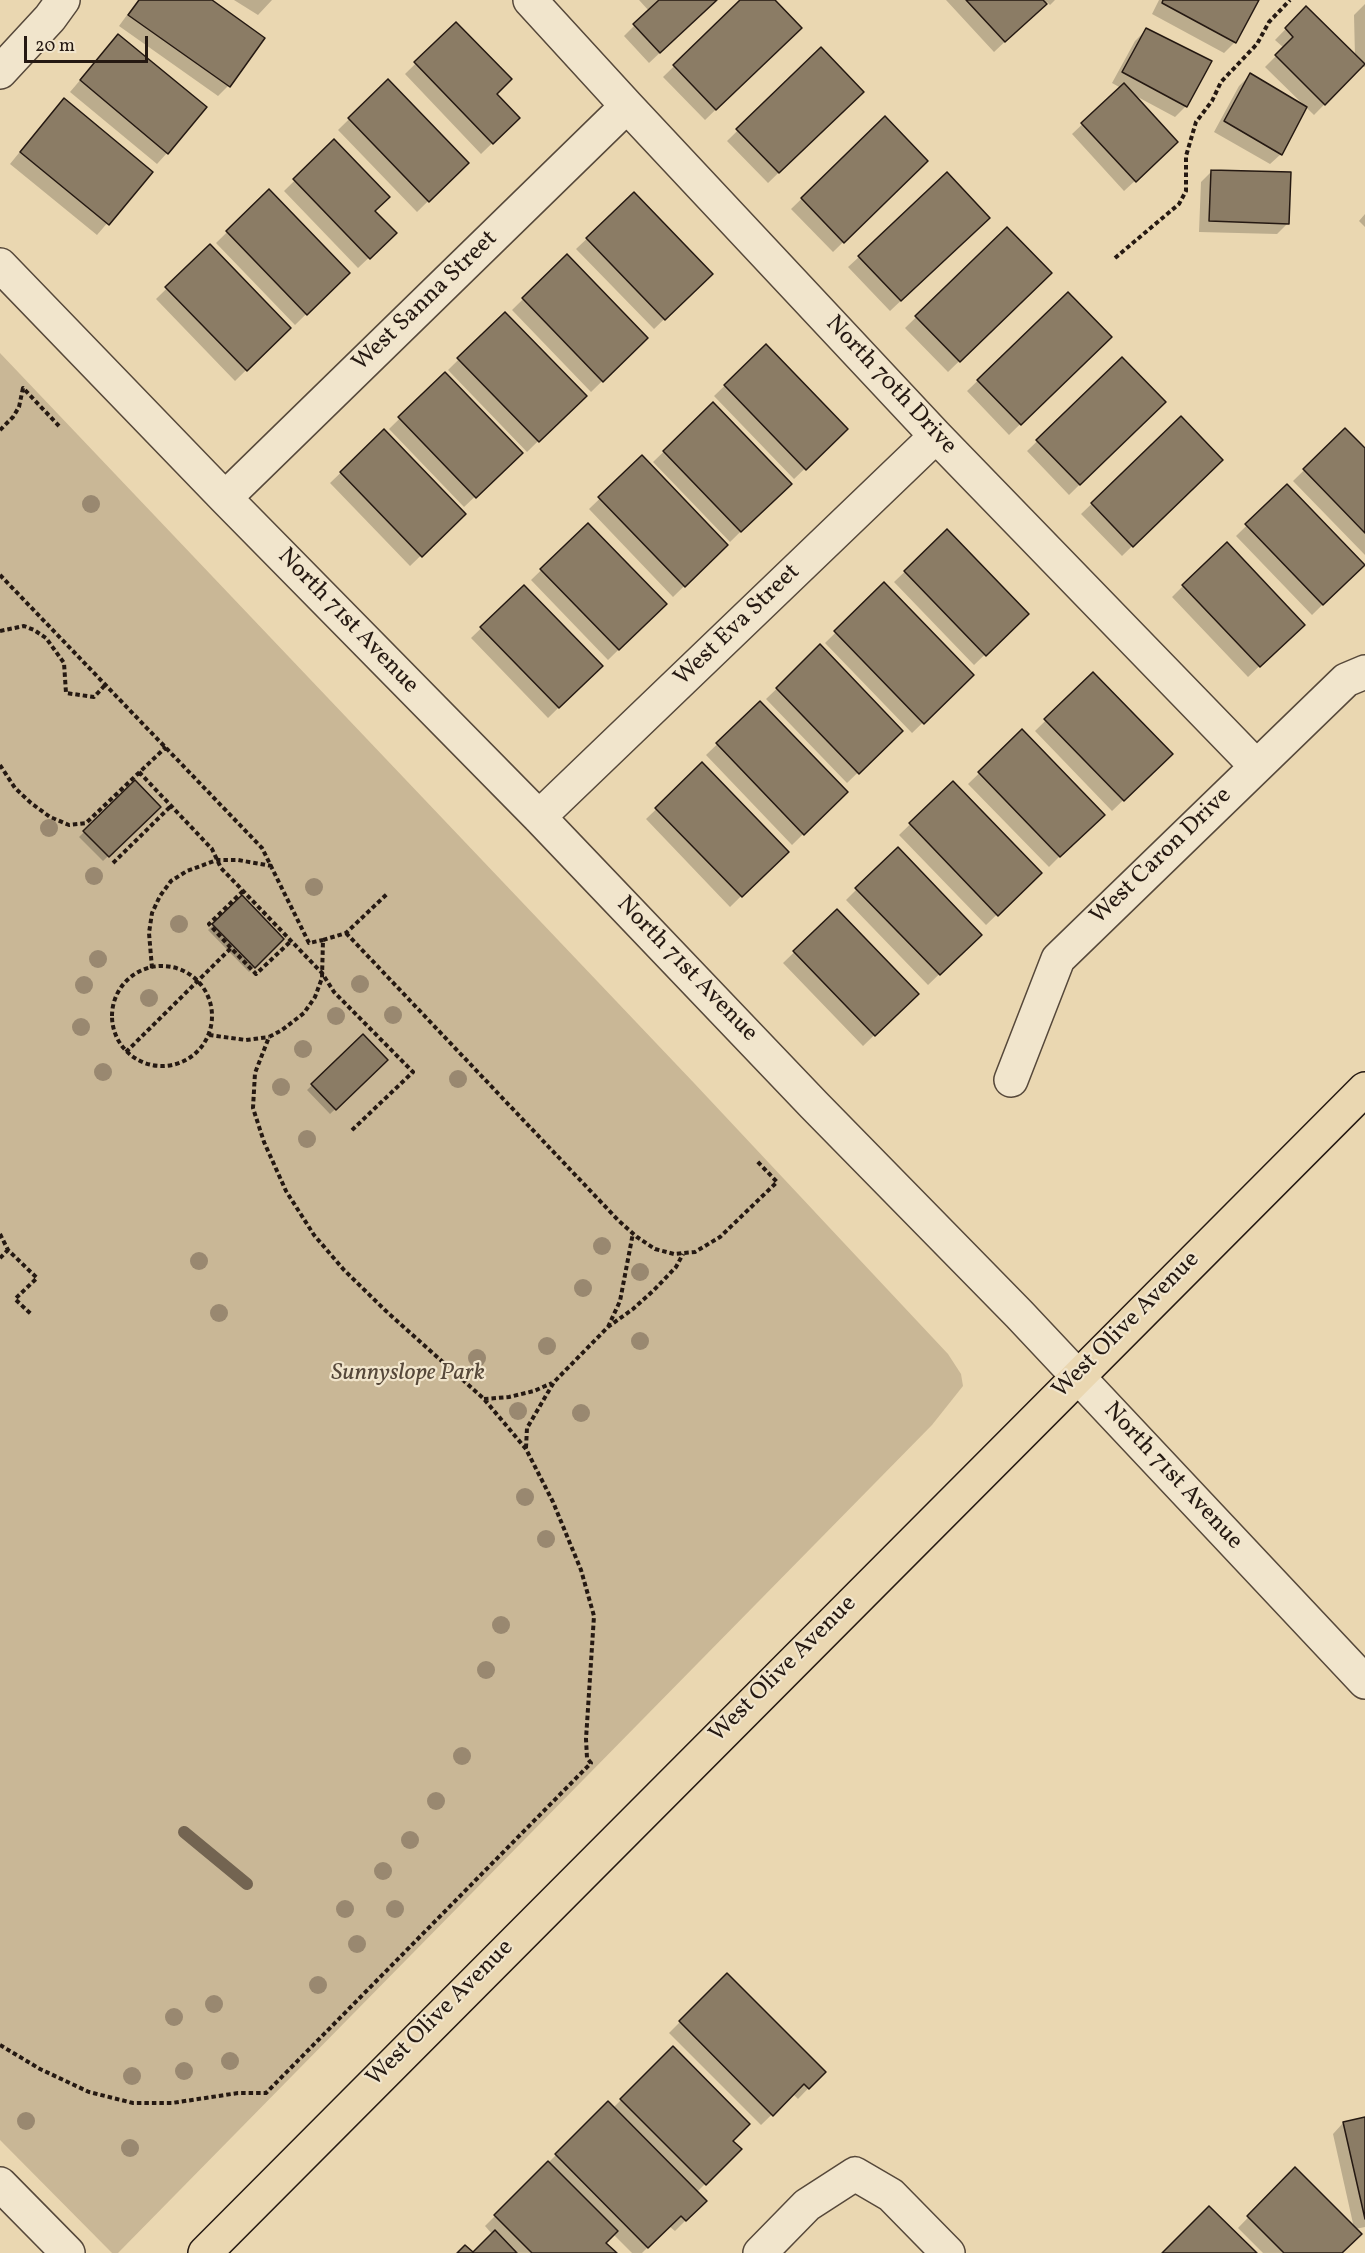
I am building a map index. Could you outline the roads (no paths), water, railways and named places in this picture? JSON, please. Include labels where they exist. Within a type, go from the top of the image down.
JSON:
[{"type":"main road","name":"West Olive Avenue","points":[[205,2253],[1365,1089]]},
{"type":"street","points":[[0,72],[50,18],[63,0]]},
{"type":"street","name":"North 70th Drive","points":[[530,0],[936,436],[1256,766]]},
{"type":"street","name":"West Sanna Street","points":[[225,498],[627,106]]},
{"type":"street","name":"North 71st Avenue","points":[[0,265],[1019,1314],[1365,1682]]},
{"type":"street","name":"West Eva Street","points":[[539,818],[936,436]]},
{"type":"street","name":"West Caron Drive","points":[[1011,1080],[1058,959],[1346,680],[1365,672]]},
{"type":"street","points":[[760,2253],[807,2205],[855,2174],[891,2195],[948,2253]]},
{"type":"street","points":[[0,2184],[68,2253]]},
{"type":"waterway","points":[[184,1832],[247,1884]]},
{"type":"park label","name":"Sunnyslope Park","points":[[408,1375]]}]
